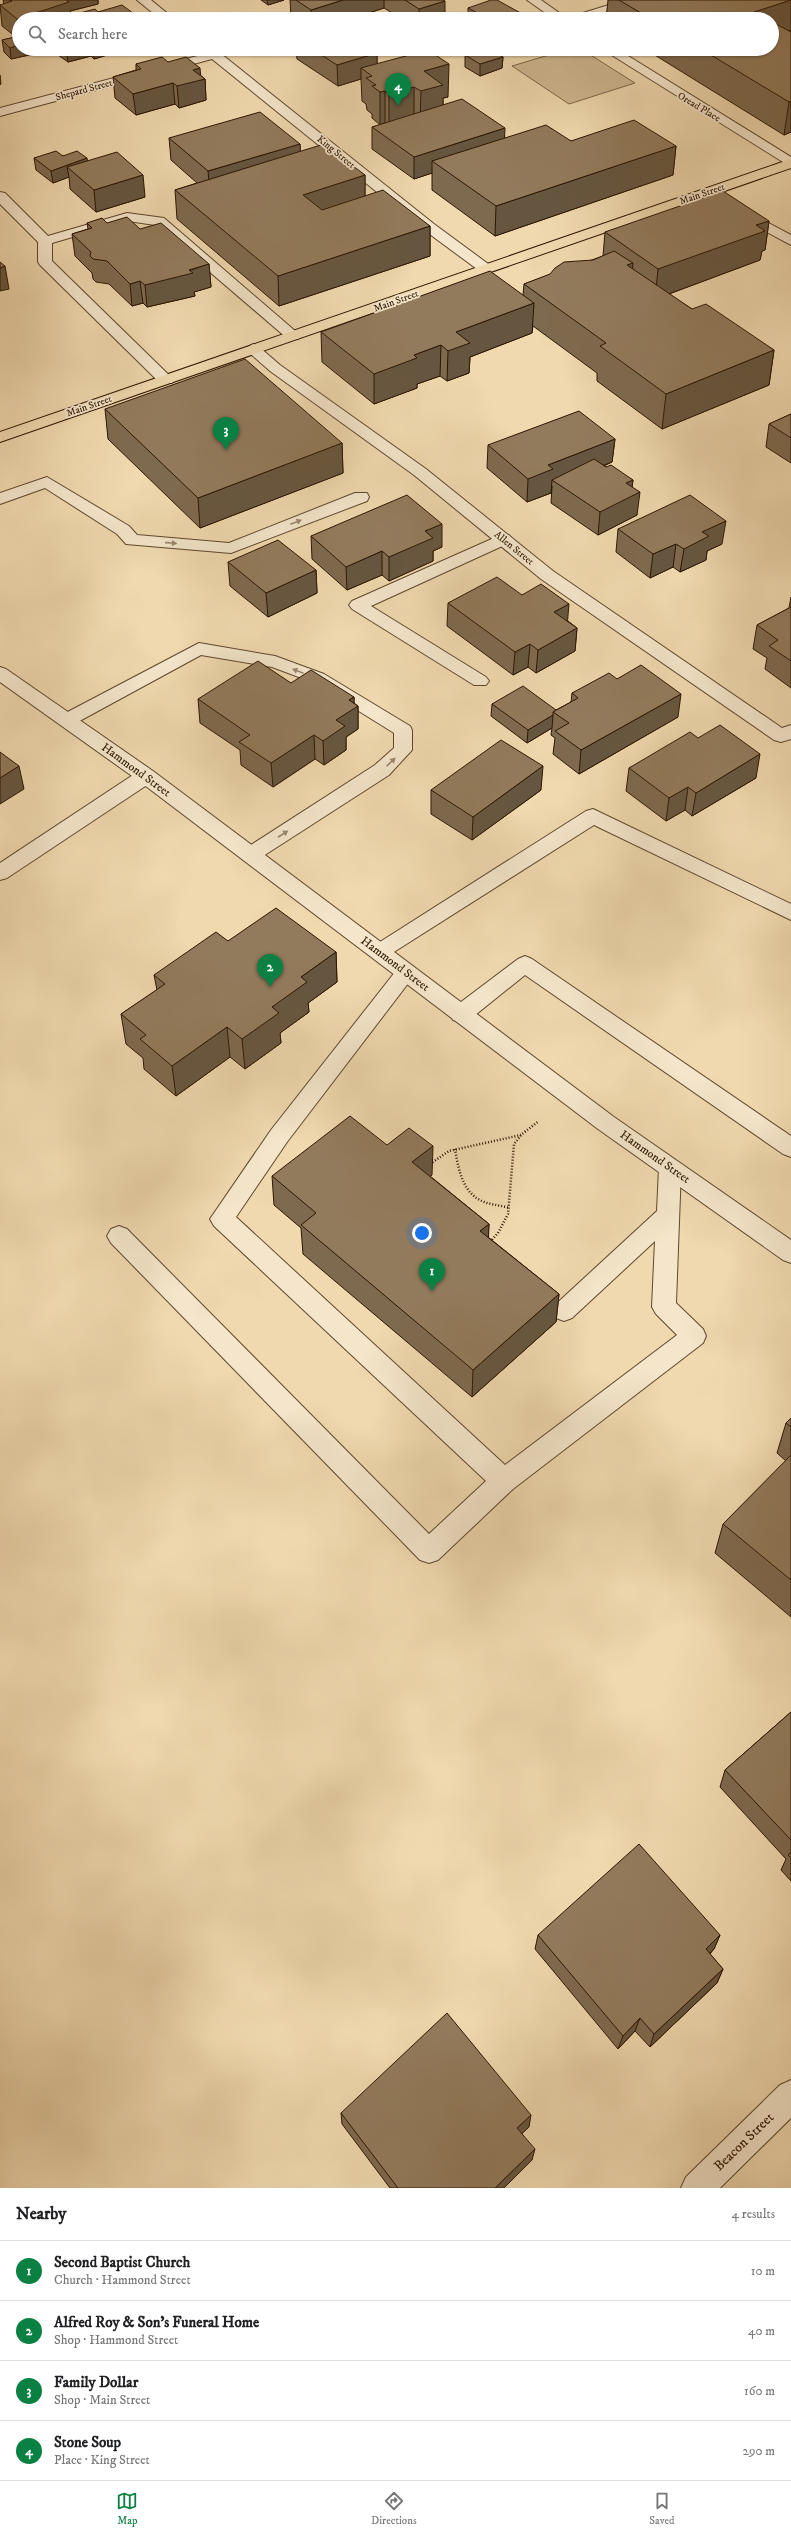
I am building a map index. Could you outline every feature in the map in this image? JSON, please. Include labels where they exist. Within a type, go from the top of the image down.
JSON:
[{"type":"main road","name":"Main Street","points":[[0,437],[791,163]]},
{"type":"street","points":[[143,0],[159,12]]},
{"type":"street","points":[[533,0],[551,12]]},
{"type":"street","points":[[599,12],[637,0]]},
{"type":"street","name":"Shepard Street","points":[[0,112],[196,56]]},
{"type":"street","name":"King Street","points":[[215,56],[429,227],[486,269]]},
{"type":"street","name":"Oread Place","points":[[619,56],[791,163]]},
{"type":"street","points":[[706,193],[791,241]]},
{"type":"street","points":[[0,196],[45,241],[45,262],[166,380]]},
{"type":"street","points":[[45,241],[127,217],[159,221],[293,336]]},
{"type":"street","name":"Allen Street","points":[[253,349],[275,368],[420,472],[547,575],[786,734]]},
{"type":"street","points":[[0,499],[47,482],[116,526],[132,540],[231,548],[361,497]]},
{"type":"street","points":[[480,681],[358,605],[503,539]]},
{"type":"street","points":[[67,720],[199,649],[275,662],[318,678],[403,730],[403,750],[382,770],[250,855]]},
{"type":"street","name":"Hammond Street","points":[[0,673],[146,776],[461,1014],[670,1168],[791,1253]]},
{"type":"street","points":[[0,873],[146,776]]},
{"type":"street","points":[[379,952],[593,816],[791,913]]},
{"type":"street","points":[[461,1014],[525,964],[791,1148]]},
{"type":"street","points":[[406,972],[279,1136],[222,1219],[504,1481]]},
{"type":"street","points":[[119,1236],[429,1551],[504,1481],[694,1336],[664,1307],[670,1168]]},
{"type":"street","points":[[564,1311],[668,1215]]},
{"type":"street","name":"Beacon Street","points":[[697,2188],[791,2096]]},
{"type":"path","points":[[487,1244],[498,1236],[507,1220],[512,1195],[514,1144],[521,1135],[541,1120]]},
{"type":"path","points":[[424,1168],[449,1151],[521,1135]]},
{"type":"path","points":[[455,1149],[458,1168],[467,1188],[479,1200],[510,1208]]},
{"type":"shaded area","points":[[546,56],[592,56],[635,83],[569,104],[512,66]]},
{"type":"building","points":[[10,0],[66,0],[69,2],[38,12],[12,12],[12,15],[0,5],[12,1]]},
{"type":"building","points":[[296,0],[343,0],[311,10]]},
{"type":"building","points":[[405,0],[443,0],[445,1],[419,9]]},
{"type":"building","points":[[491,0],[497,0],[519,12],[476,12],[468,8]]},
{"type":"building","points":[[619,0],[791,0],[754,12],[639,12]]},
{"type":"building","points":[[122,5],[132,12],[98,12]]},
{"type":"building","points":[[95,9],[98,12],[84,12]]},
{"type":"building","points":[[779,26],[791,32],[791,101],[789,102],[713,56],[779,56]]},
{"type":"building","points":[[12,38],[12,47],[10,48],[2,40]]},
{"type":"building","points":[[323,56],[367,56],[337,65]]},
{"type":"building","points":[[406,56],[437,56],[449,64],[424,71],[443,85],[421,91],[414,87],[389,94],[385,91],[380,92],[372,86],[376,85],[366,78],[372,76],[361,68]]},
{"type":"building","points":[[467,56],[503,57],[480,64]]},
{"type":"building","points":[[162,57],[168,62],[186,57],[200,68],[193,70],[205,79],[177,86],[173,83],[133,94],[113,77],[141,69],[136,64]]},
{"type":"building","points":[[462,99],[505,128],[414,157],[372,127]]},
{"type":"building","points":[[260,112],[300,144],[208,171],[169,138]]},
{"type":"building","points":[[634,120],[676,146],[496,206],[432,161],[546,125],[571,141]]},
{"type":"building","points":[[324,144],[365,175],[303,195],[322,210],[383,190],[430,226],[278,276],[175,190]]},
{"type":"building","points":[[56,151],[63,156],[77,151],[87,158],[51,171],[34,158]]},
{"type":"building","points":[[117,152],[143,175],[94,190],[67,167]]},
{"type":"building","points":[[723,191],[769,221],[756,225],[765,231],[658,269],[605,232]]},
{"type":"building","points":[[127,217],[140,229],[161,223],[209,264],[189,270],[193,273],[145,285],[140,281],[130,284],[107,261],[93,259],[90,256],[91,252],[72,234],[92,228],[87,223],[102,218],[107,223]]},
{"type":"building","points":[[614,251],[633,263],[627,265],[692,309],[706,304],[774,350],[666,394],[600,346],[606,343],[524,284],[550,274],[555,268],[564,262],[593,260]]},
{"type":"building","points":[[0,262],[5,266],[0,268]]},
{"type":"building","points":[[490,271],[534,303],[456,332],[470,343],[448,351],[441,345],[414,355],[417,358],[374,374],[321,332]]},
{"type":"building","points":[[245,359],[342,443],[198,498],[105,409]]},
{"type":"building","points":[[579,411],[615,439],[548,465],[553,469],[528,479],[488,445]]},
{"type":"building","points":[[791,414],[791,438],[769,424]]},
{"type":"building","points":[[594,459],[606,467],[611,465],[633,480],[626,483],[640,492],[600,512],[552,480]]},
{"type":"building","points":[[407,495],[442,524],[425,531],[433,538],[389,557],[382,551],[346,567],[311,536]]},
{"type":"building","points":[[690,495],[726,521],[702,532],[709,536],[684,549],[676,544],[653,554],[618,529]]},
{"type":"building","points":[[278,540],[316,570],[266,593],[228,562]]},
{"type":"building","points":[[497,577],[522,595],[541,584],[569,604],[554,612],[577,628],[538,650],[530,644],[515,652],[448,603]]},
{"type":"building","points":[[791,607],[791,661],[769,646],[778,640],[757,625]]},
{"type":"building","points":[[258,661],[291,683],[311,670],[354,697],[349,700],[358,706],[336,720],[345,726],[323,741],[314,735],[271,763],[239,742],[250,735],[198,699]]},
{"type":"building","points":[[641,665],[681,694],[581,750],[555,731],[569,723],[553,712],[578,698],[572,693],[609,673],[617,679]]},
{"type":"building","points":[[523,686],[556,710],[553,712],[553,715],[528,730],[492,704]]},
{"type":"building","points":[[720,725],[760,754],[696,793],[688,787],[669,798],[629,768],[690,732],[698,738]]},
{"type":"building","points":[[501,740],[543,766],[473,817],[431,790]]},
{"type":"building","points":[[0,752],[19,766],[0,778]]},
{"type":"building","points":[[276,908],[336,952],[301,977],[307,982],[272,1007],[279,1013],[242,1039],[227,1027],[172,1066],[140,1039],[146,1035],[121,1014],[165,984],[154,975],[216,932],[228,941]]},
{"type":"building","points":[[350,1116],[387,1145],[409,1128],[433,1146],[412,1162],[489,1224],[480,1231],[559,1294],[473,1370],[301,1225],[316,1213],[272,1176]]},
{"type":"building","points":[[791,1418],[791,1427],[786,1423]]},
{"type":"building","points":[[791,1455],[791,1580],[723,1524]]},
{"type":"building","points":[[791,1712],[791,1840],[725,1770]]},
{"type":"building","points":[[639,1844],[720,1935],[706,1949],[723,1969],[654,2034],[640,2018],[623,2036],[538,1935]]},
{"type":"building","points":[[447,2013],[531,2115],[517,2128],[535,2149],[495,2188],[398,2188],[341,2113]]},
{"type":"place","name":"Stone Soup","points":[[398,106]]},
{"type":"place","name":"Family Dollar","points":[[226,450]]},
{"type":"place","name":"Alfred Roy & Son's Funeral Home","points":[[270,987]]},
{"type":"place","name":"Second Baptist Church","points":[[432,1291]]}]
